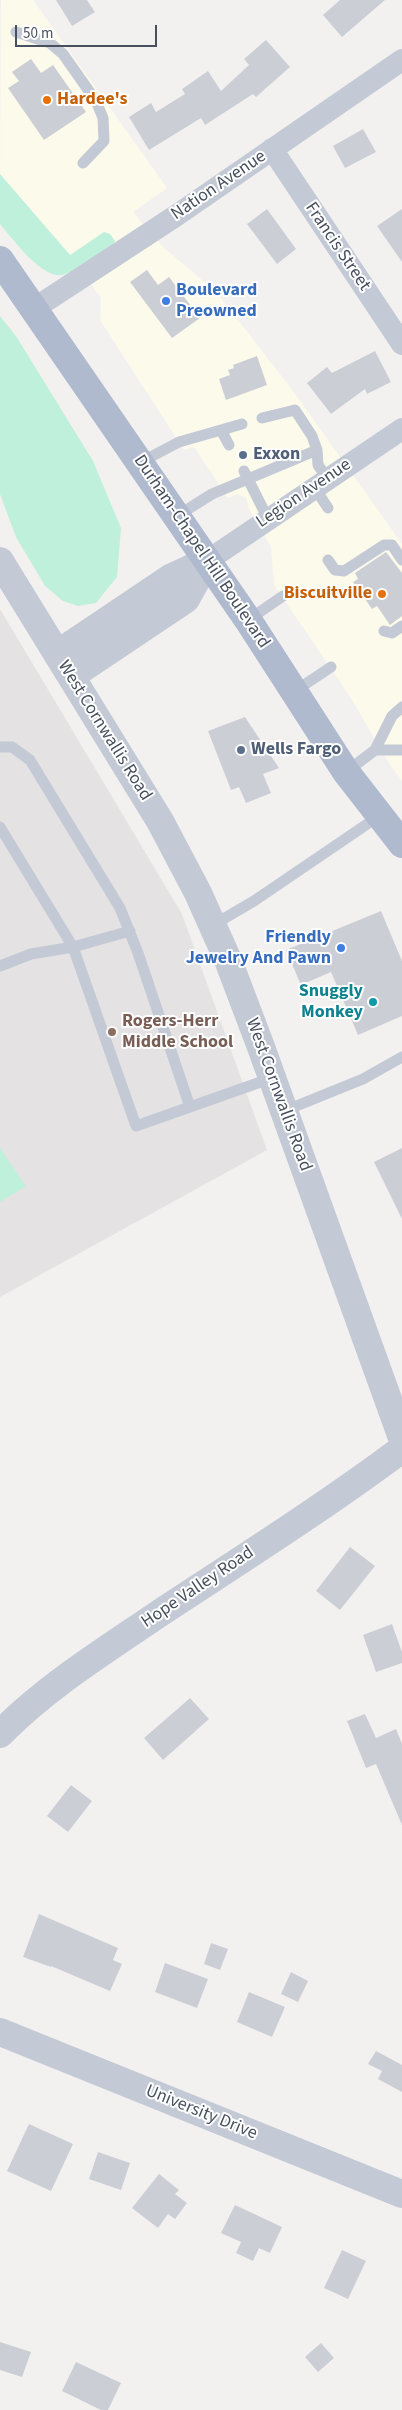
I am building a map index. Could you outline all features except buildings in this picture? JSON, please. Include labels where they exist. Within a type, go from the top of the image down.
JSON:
[{"type":"main road","name":"Durham-Chapel Hill Boulevard","points":[[0,260],[35,308],[139,463],[248,620],[346,772],[379,816],[400,838]]},
{"type":"street","name":"Nation Avenue","points":[[35,308],[272,150],[402,60]]},
{"type":"street","name":"Francis Street","points":[[272,150],[402,344]]},
{"type":"street","name":"Legion Avenue","points":[[64,665],[186,599],[208,561],[402,429]]},
{"type":"street","name":"West Cornwallis Road","points":[[0,561],[160,821],[198,893],[213,926],[272,1078],[402,1438]]},
{"type":"street","name":"Hope Valley Road","points":[[0,1734],[38,1699],[106,1650],[282,1533],[402,1449]]},
{"type":"street","name":"University Drive","points":[[0,2032],[402,2194]]},
{"type":"lane","points":[[16,32],[50,43],[63,54],[96,101],[103,118],[104,141],[83,163]]},
{"type":"lane","points":[[262,418],[295,410],[312,436],[317,450],[320,483],[328,508]]},
{"type":"lane","points":[[139,463],[179,442],[242,424]]},
{"type":"lane","points":[[221,430],[229,445]]},
{"type":"lane","points":[[177,516],[246,475],[317,450]]},
{"type":"lane","points":[[246,475],[268,519]]},
{"type":"lane","points":[[328,560],[335,570],[344,571],[384,544],[392,545],[402,560]]},
{"type":"lane","points":[[248,620],[283,596]]},
{"type":"lane","points":[[384,631],[392,633],[402,626]]},
{"type":"lane","points":[[295,691],[331,667]]},
{"type":"lane","points":[[346,772],[375,750],[392,716],[402,707]]},
{"type":"lane","points":[[0,747],[12,747],[30,760],[120,908],[130,931],[190,1107]]},
{"type":"lane","points":[[375,750],[402,750]]},
{"type":"lane","points":[[213,926],[254,901],[379,816]]},
{"type":"lane","points":[[0,827],[73,947],[136,1126],[272,1078]]},
{"type":"lane","points":[[0,966],[30,954],[73,947],[130,931]]},
{"type":"lane","points":[[284,1111],[363,1079],[402,1057]]},
{"type":"shaded area","points":[[1,0],[33,0],[167,188],[133,212],[162,246],[217,293],[293,391],[402,544],[402,781],[389,763],[349,695],[274,585],[271,547],[249,509],[246,498],[238,494],[228,498],[194,447],[184,450],[100,320],[101,298],[70,255],[0,174]]},
{"type":"shaded area","name":"Rogers-Herr Middle School","points":[[0,609],[182,914],[267,1150],[0,1297]]},
{"type":"green space","points":[[0,174],[70,255],[104,232],[110,234],[115,241],[114,243],[81,266],[67,273],[61,275],[53,274],[45,270],[19,247],[0,224]]},
{"type":"green space","points":[[0,316],[16,336],[93,461],[121,528],[117,577],[96,603],[78,606],[63,601],[45,586],[16,537],[0,494]]},
{"type":"green space","points":[[0,1148],[26,1186],[0,1202]]},
{"type":"place","name":"Hardee's","points":[[47,100]]},
{"type":"place","name":"Boulevard Preowned","points":[[166,301]]},
{"type":"place","name":"Exxon","points":[[243,455]]},
{"type":"place","name":"Biscuitville","points":[[382,594]]},
{"type":"place","name":"Wells Fargo","points":[[241,750]]},
{"type":"place","name":"Friendly Jewelry And Pawn","points":[[341,948]]},
{"type":"place","name":"Snuggly Monkey","points":[[373,1002]]},
{"type":"place","name":"Rogers-Herr Middle School","points":[[112,1032]]}]
